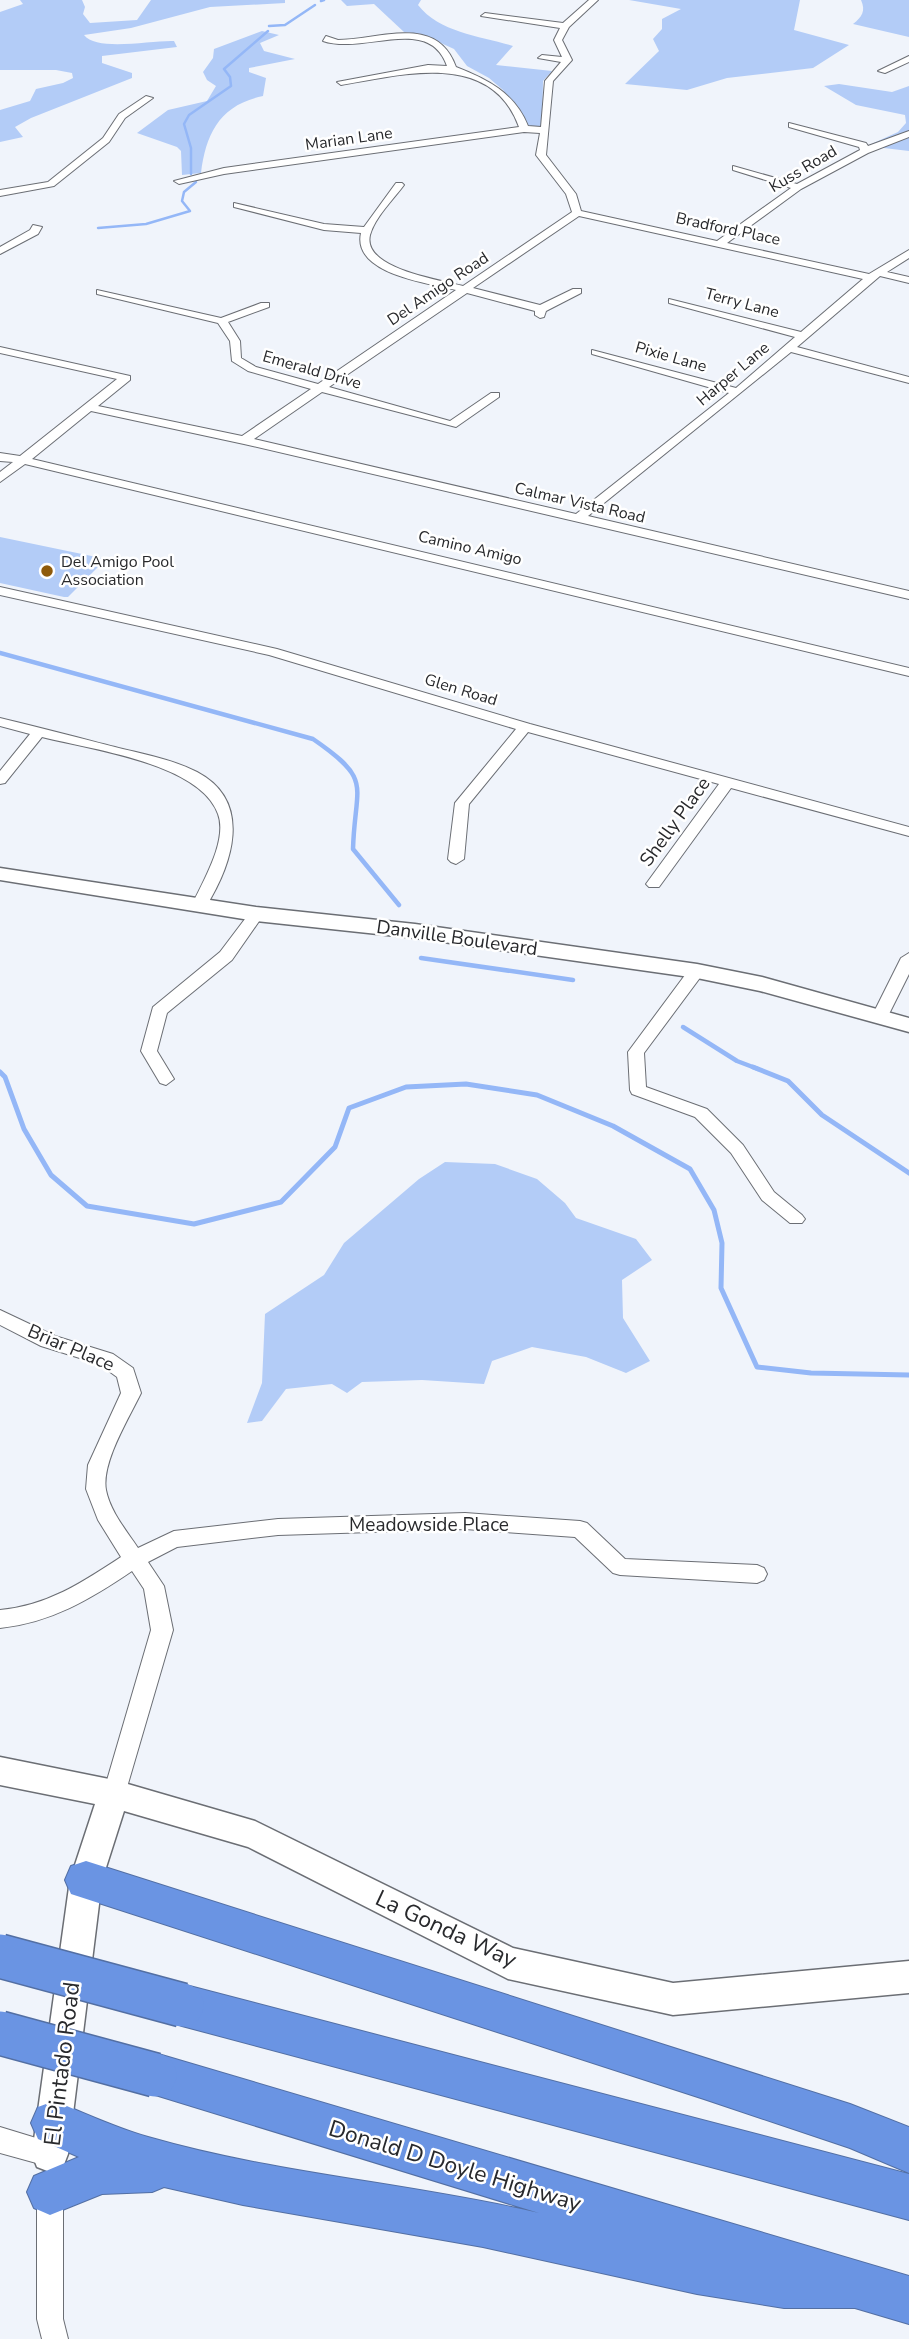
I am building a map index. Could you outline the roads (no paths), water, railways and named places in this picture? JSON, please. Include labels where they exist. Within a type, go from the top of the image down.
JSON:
[{"type":"highway","points":[[86,1880],[704,2077],[850,2126],[909,2150]]},
{"type":"highway","points":[[0,1956],[909,2197]]},
{"type":"highway","name":"Donald D Doyle Highway","points":[[0,2033],[155,2076],[853,2286],[909,2300]]},
{"type":"highway","points":[[52,2156],[92,2142],[168,2168],[439,2215],[715,2274],[786,2284],[853,2286]]},
{"type":"highway","points":[[52,2156],[102,2171],[168,2168]]},
{"type":"main road","name":"Danville Boulevard","points":[[0,874],[256,914],[415,930],[697,971],[762,984],[909,1025]]},
{"type":"main road","name":"La Gonda Way","points":[[0,1772],[114,1794],[255,1835],[508,1963],[673,1998],[909,1977]]},
{"type":"main road","name":"El Pintado Road","points":[[52,2156],[86,1880],[114,1794]]},
{"type":"street","points":[[568,60],[558,40],[565,26],[594,0]]},
{"type":"street","points":[[485,16],[565,26]]},
{"type":"street","points":[[326,38],[342,44],[398,34],[415,36],[444,49],[451,57],[452,69]]},
{"type":"street","points":[[542,58],[568,60]]},
{"type":"street","points":[[882,71],[909,59]]},
{"type":"street","points":[[568,60],[549,81],[541,155],[571,194],[577,213]]},
{"type":"street","points":[[341,82],[428,68],[452,69],[486,81],[507,100],[521,119],[524,129],[545,130]]},
{"type":"street","points":[[0,192],[51,184],[106,140],[122,116],[149,99]]},
{"type":"street","points":[[792,125],[863,145],[865,151]]},
{"type":"street","name":"Marian Lane","points":[[179,181],[224,171],[524,129]]},
{"type":"street","name":"Kuss Road","points":[[721,243],[797,187],[865,151],[909,134]]},
{"type":"street","points":[[890,142],[907,147]]},
{"type":"street","points":[[736,168],[797,187]]},
{"type":"street","points":[[399,185],[366,230],[364,245],[368,256],[379,265],[540,312],[577,291]]},
{"type":"street","points":[[237,205],[324,227],[366,230]]},
{"type":"street","name":"Bradford Place","points":[[577,213],[909,280]]},
{"type":"street","name":"Del Amigo Road","points":[[244,440],[577,213]]},
{"type":"street","points":[[0,251],[34,232],[37,227]]},
{"type":"street","name":"Harper Lane","points":[[577,519],[738,392],[875,275],[909,253]]},
{"type":"street","points":[[101,292],[222,321],[265,305]]},
{"type":"street","name":"Terry Lane","points":[[673,300],[803,335]]},
{"type":"street","name":"Emerald Drive","points":[[222,321],[235,341],[236,359],[252,369],[452,425],[495,395]]},
{"type":"street","points":[[788,348],[909,380]]},
{"type":"street","points":[[0,350],[125,378],[0,478]]},
{"type":"street","name":"Pixie Lane","points":[[596,352],[738,392]]},
{"type":"street","points":[[87,407],[244,440]]},
{"type":"street","name":"Calmar Vista Road","points":[[244,440],[909,595]]},
{"type":"street","name":"Camino Amigo","points":[[0,457],[23,460],[909,672]]},
{"type":"street","name":"Glen Road","points":[[0,591],[272,652],[525,727],[909,832]]},
{"type":"street","points":[[0,722],[163,763],[194,776],[211,791],[226,814],[227,828],[223,851],[200,905]]},
{"type":"street","points":[[456,859],[462,803],[525,727]]},
{"type":"street","points":[[0,780],[39,731]]},
{"type":"street","name":"Shelly Place","points":[[654,884],[728,782]]},
{"type":"street","points":[[166,1079],[149,1051],[159,1011],[226,956],[256,914]]},
{"type":"street","points":[[880,1016],[909,958]]},
{"type":"street","points":[[697,971],[636,1052],[638,1090],[701,1113],[737,1149],[768,1196],[796,1219]]},
{"type":"street","name":"Briar Place","points":[[0,1317],[48,1341],[106,1359],[126,1373],[131,1392],[99,1465],[96,1489],[104,1514],[134,1559]]},
{"type":"street","name":"Meadowside Place","points":[[134,1559],[174,1539],[278,1527],[465,1521],[580,1529],[620,1567],[757,1574]]},
{"type":"street","points":[[0,1619],[55,1605],[97,1583],[134,1559],[154,1586],[163,1630],[114,1794]]},
{"type":"street","points":[[0,2140],[52,2156]]},
{"type":"street","name":"El Pintado Road","points":[[52,2156],[50,2319],[55,2339]]},
{"type":"waterway","points":[[269,26],[285,25],[315,5]]},
{"type":"waterway","points":[[191,174],[191,148],[184,124],[189,115],[231,86],[230,77],[224,69],[268,31]]},
{"type":"waterway","points":[[98,228],[146,224],[190,211],[182,201],[184,192],[196,182]]},
{"type":"waterway","points":[[0,653],[313,739],[332,753],[353,775],[357,785],[353,849],[399,905]]},
{"type":"waterway","points":[[421,958],[573,980]]},
{"type":"waterway","points":[[683,1027],[737,1061],[758,1069]]},
{"type":"waterway","points":[[753,1067],[758,1069]]},
{"type":"waterway","points":[[758,1069],[788,1081],[822,1115],[909,1173]]},
{"type":"waterway","points":[[0,1072],[5,1077],[24,1129],[51,1175],[87,1206],[194,1224],[281,1202],[335,1147],[349,1108],[406,1087],[466,1084],[537,1095],[613,1126],[690,1169],[714,1210],[722,1243],[721,1288],[757,1367],[811,1373],[909,1375]]},
{"type":"place","name":"Del Amigo Pool Association","points":[[47,571]]}]
